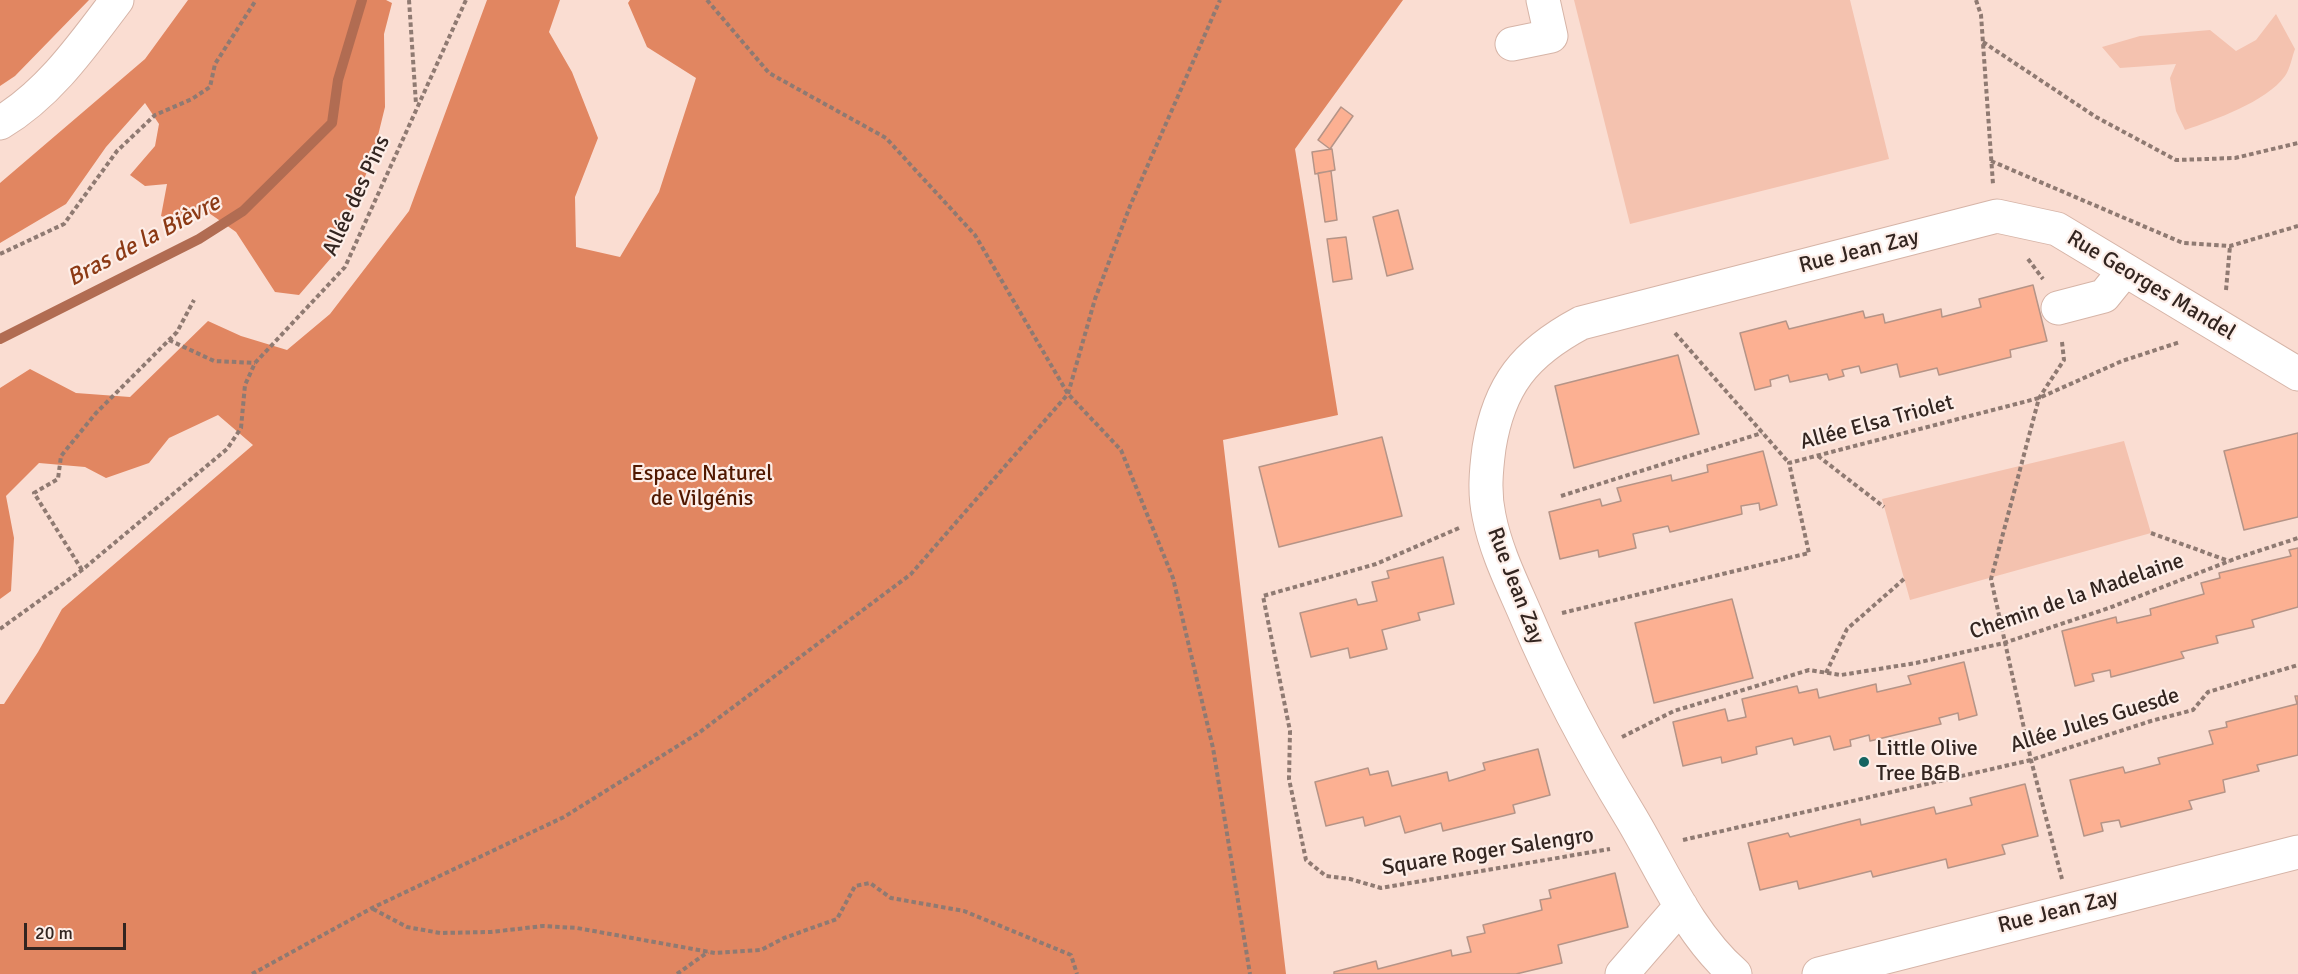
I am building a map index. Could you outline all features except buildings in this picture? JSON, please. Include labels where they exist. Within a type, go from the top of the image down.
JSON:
[{"type":"street","points":[[0,123],[22,110],[75,55],[117,0]]},
{"type":"street","points":[[1512,44],[1551,36],[1543,0]]},
{"type":"street","name":"Rue Georges Mandel","points":[[1996,216],[2057,229],[2125,270],[2293,361]]},
{"type":"street","name":"Rue Jean Zay","points":[[1735,974],[1724,965],[1680,906],[1647,844],[1591,752],[1545,663],[1497,546],[1488,515],[1485,478],[1494,418],[1509,382],[1550,340],[1581,323],[1996,216]]},
{"type":"street","points":[[2058,308],[2104,296],[2125,270]]},
{"type":"street","name":"Rue Jean Zay","points":[[1819,974],[2298,852]]},
{"type":"street","points":[[1622,974],[1680,906]]},
{"type":"path","points":[[0,254],[64,224],[117,151],[155,115],[192,99],[210,87],[215,64],[256,0]]},
{"type":"path","points":[[409,0],[416,106]]},
{"type":"path","name":"Allée des Pins","points":[[0,629],[82,570],[227,449],[241,429],[245,385],[255,363],[345,267],[466,0]]},
{"type":"path","points":[[252,974],[372,908],[564,817],[700,732],[911,574],[1068,394],[1095,299],[1130,206],[1220,0]]},
{"type":"path","points":[[1976,0],[1983,41],[1990,161],[1996,216],[2058,299],[2064,360],[2038,398],[1991,579],[2031,760],[2070,909]]},
{"type":"path","points":[[708,1],[769,73],[886,138],[975,236],[1068,394],[1121,450],[1173,578],[1213,748],[1250,974]]},
{"type":"path","points":[[1983,41],[2096,117],[2176,160],[2235,158],[2298,143]]},
{"type":"path","points":[[1990,161],[2183,243],[2230,246],[2298,226]]},
{"type":"path","points":[[2225,296],[2230,246]]},
{"type":"path","points":[[82,570],[34,493],[58,479],[62,456],[96,413],[177,332],[194,300]]},
{"type":"path","points":[[1651,305],[1789,463]]},
{"type":"path","points":[[169,340],[214,361],[255,363]]},
{"type":"path","name":"Allée Elsa Triolet","points":[[1528,621],[1809,553],[1789,463],[2038,398],[2122,361],[2187,340]]},
{"type":"path","points":[[1561,496],[1762,433]]},
{"type":"path","points":[[1817,455],[1884,507]]},
{"type":"path","name":"Square Roger Salengro","points":[[1488,515],[1376,564],[1263,596],[1290,731],[1289,779],[1305,860],[1326,876],[1350,879],[1382,888],[1647,844]]},
{"type":"path","points":[[2151,533],[2230,561]]},
{"type":"path","name":"Chemin de la Madelaine","points":[[1591,752],[1674,711],[1703,701],[1809,670],[1841,675],[1916,663],[2004,643],[2109,608],[2230,561],[2298,538]]},
{"type":"path","points":[[1826,673],[1846,629],[1904,579]]},
{"type":"path","name":"Allée Jules Guesde","points":[[1647,844],[1690,839],[2031,760],[2151,721],[2193,710],[2208,692],[2298,665]]},
{"type":"path","points":[[372,908],[407,927],[440,933],[491,932],[543,926],[577,928],[709,952],[761,950],[784,938],[837,919],[855,886],[870,883],[891,898],[964,911],[1034,938],[1071,955],[1077,974]]},
{"type":"path","points":[[677,974],[709,952]]},
{"type":"shaded area","points":[[1574,0],[1850,0],[1889,159],[1630,224]]},
{"type":"shaded area","points":[[2276,14],[2295,49],[2285,76],[2253,102],[2185,130],[2176,111],[2170,78],[2176,64],[2120,68],[2102,47],[2140,36],[2210,30],[2236,51],[2256,40]]},
{"type":"shaded area","points":[[2124,441],[2151,533],[1910,600],[1882,499]]},
{"type":"green space","points":[[0,0],[89,0],[15,76],[0,86]]},
{"type":"green space","points":[[188,0],[386,0],[392,3],[384,34],[385,107],[372,160],[331,258],[299,295],[275,292],[236,232],[209,213],[174,221],[161,216],[167,184],[145,186],[130,175],[155,146],[159,124],[145,103],[106,147],[66,204],[0,243],[0,183],[145,59]]},
{"type":"green space","name":"Espace Naturel de Vilgénis","points":[[487,0],[560,0],[549,32],[572,72],[598,138],[575,197],[576,247],[620,257],[659,192],[696,78],[647,47],[628,3],[630,0],[1403,0],[1295,149],[1338,415],[1223,440],[1286,974],[0,974],[0,704],[4,704],[38,652],[62,609],[253,445],[218,415],[169,438],[149,463],[106,478],[85,467],[39,463],[6,496],[14,538],[11,591],[0,599],[0,388],[30,369],[76,393],[130,397],[208,321],[241,336],[287,350],[330,314],[409,211]]},
{"type":"waterway","name":"Bras de la Bièvre","points":[[0,339],[199,239],[243,211],[332,123],[338,80],[362,0]]},
{"type":"place","name":"Little Olive Tree B&B","points":[[1864,762]]}]
